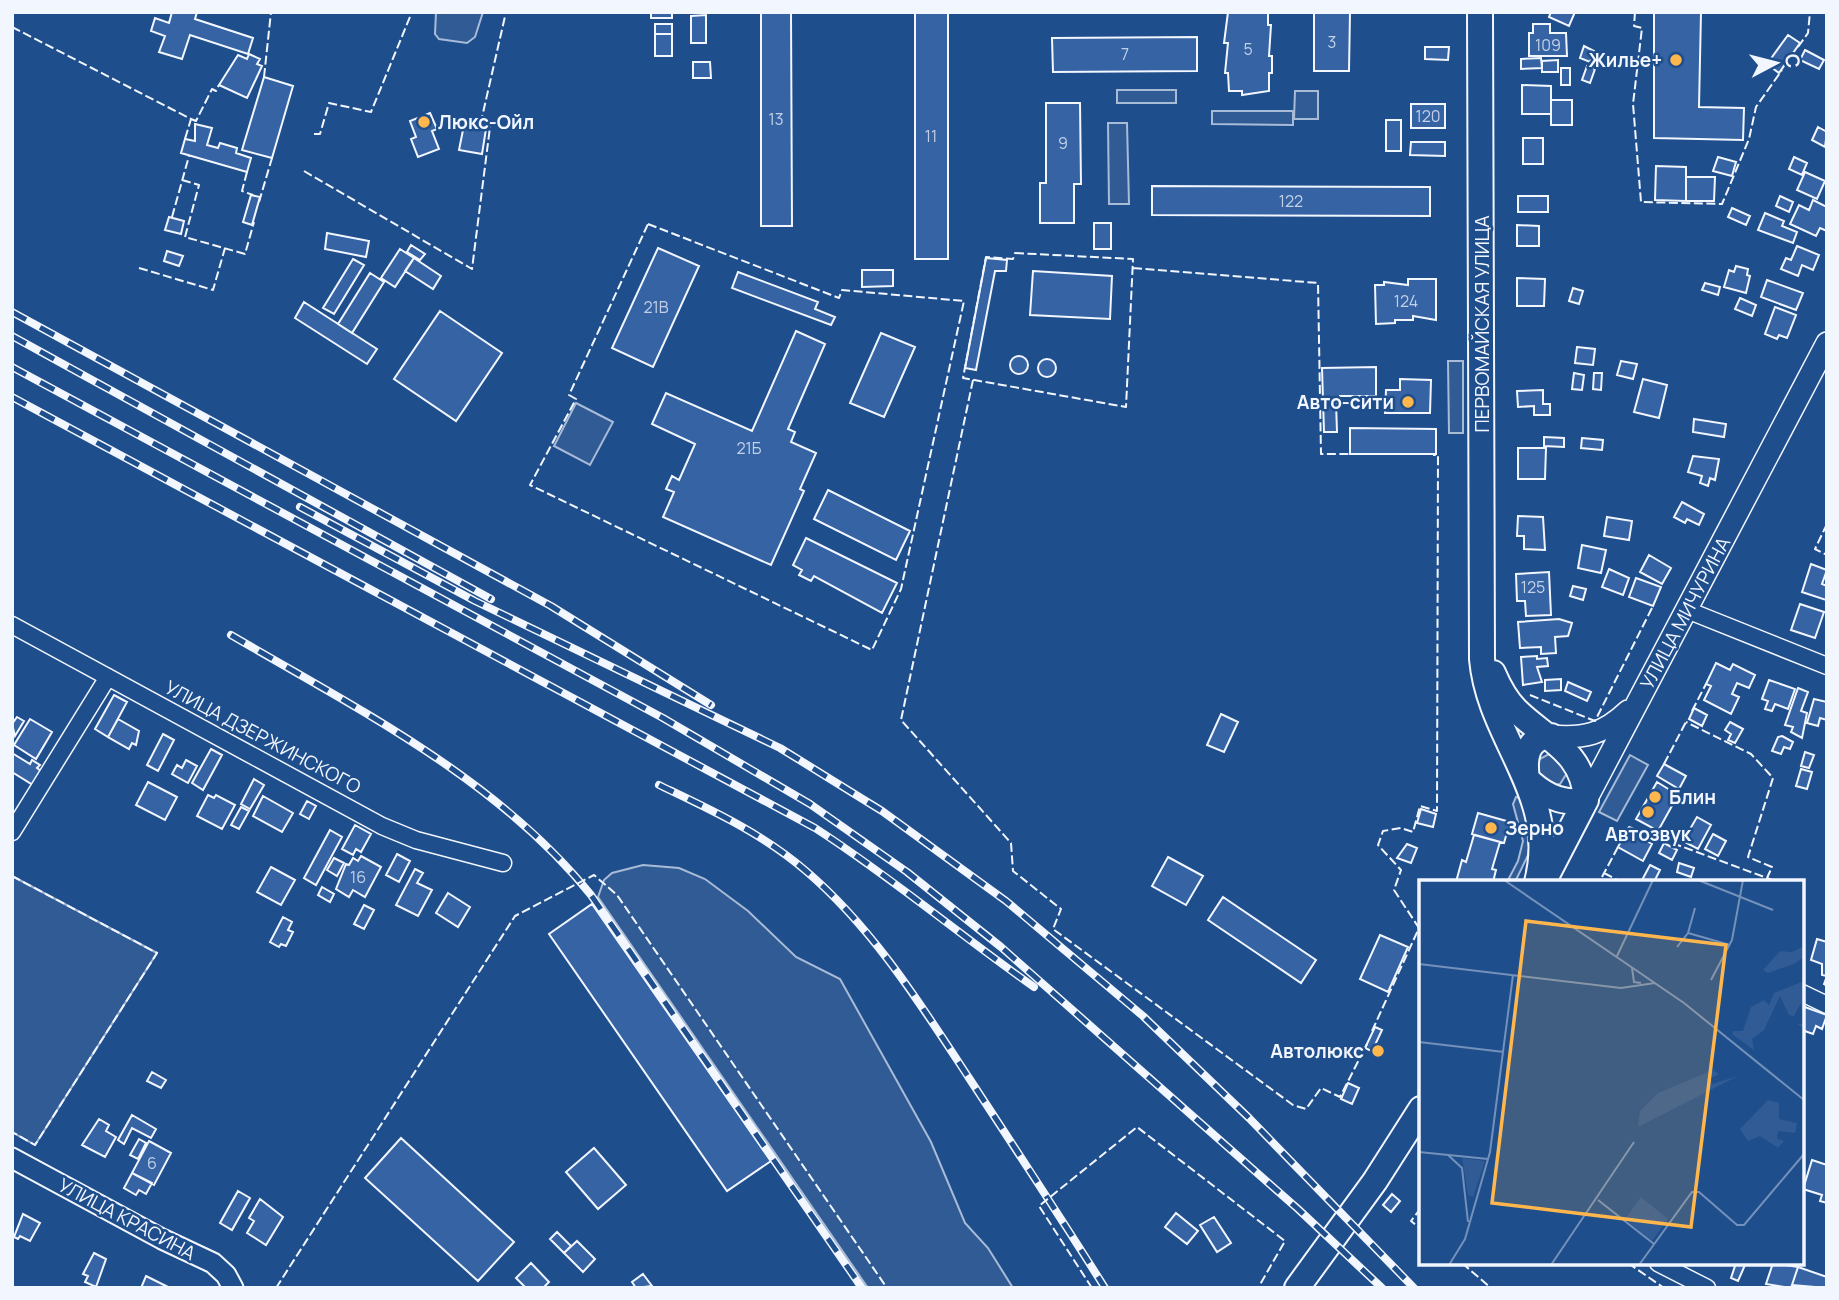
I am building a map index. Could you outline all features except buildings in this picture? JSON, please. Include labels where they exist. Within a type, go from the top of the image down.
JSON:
[{"type":"main road","name":"ПЕРВОМАЙСКАЯ УЛИЦА","points":[[1480,12],[1483,671],[1489,698],[1527,779],[1543,831],[1544,851],[1537,880]]},
{"type":"main road","name":"УЛИЦА МИЧУРИНА","points":[[1545,880],[1827,343]]},
{"type":"main road","name":"ПЕРВОМАЙСКАЯ УЛИЦА","points":[[1482,635],[1493,673],[1507,699],[1526,719],[1569,752],[1578,766],[1587,800]]},
{"type":"main road","points":[[1587,800],[1567,801],[1553,797],[1527,779],[1525,760],[1529,747],[1539,738],[1574,738],[1597,734],[1616,722],[1638,702]]},
{"type":"main road","points":[[1297,1288],[1375,1181],[1419,1112]]},
{"type":"street","points":[[1687,610],[1827,666]]},
{"type":"street","name":"УЛИЦА ДЗЕРЖИНСКОГО","points":[[12,625],[382,826],[416,841],[503,863]]},
{"type":"street","points":[[12,832],[108,677]]},
{"type":"street","points":[[1804,994],[1827,1005]]},
{"type":"street","name":"УЛИЦА КРАСИНА","points":[[12,1158],[162,1239],[213,1263],[226,1275],[233,1288]]},
{"type":"street","points":[[1662,1265],[1707,1288]]},
{"type":"shaded area","points":[[436,12],[483,12],[475,37],[467,43],[439,39],[435,34]]},
{"type":"shaded area","points":[[1117,90],[1176,90],[1176,103],[1117,103]]},
{"type":"shaded area","points":[[1295,91],[1318,91],[1318,119],[1294,119]]},
{"type":"shaded area","points":[[1212,111],[1293,111],[1293,125],[1212,124]]},
{"type":"shaded area","points":[[1108,123],[1127,123],[1129,204],[1109,204]]},
{"type":"shaded area","points":[[1448,361],[1463,361],[1463,433],[1449,433]]},
{"type":"shaded area","points":[[576,403],[613,422],[590,465],[554,446]]},
{"type":"shaded area","points":[[1549,754],[1557,756],[1567,773],[1560,784],[1555,785],[1538,775],[1536,761]]},
{"type":"shaded area","points":[[1630,755],[1648,765],[1617,821],[1599,812]]},
{"type":"shaded area","points":[[1516,797],[1523,799],[1531,849],[1516,880],[1508,880],[1518,861],[1523,841],[1513,804]]},
{"type":"shaded area","points":[[643,865],[679,868],[705,879],[748,911],[796,957],[840,979],[931,1142],[965,1223],[988,1248],[1013,1288],[868,1288],[598,897],[604,880],[612,873]]},
{"type":"shaded area","points":[[12,876],[157,953],[35,1145],[12,1132]]},
{"type":"railway","points":[[12,312],[551,606],[711,705]]},
{"type":"railway","points":[[12,336],[491,599]]},
{"type":"railway","points":[[12,367],[663,718],[810,804],[907,872],[1001,947],[1298,1209],[1382,1288]]},
{"type":"railway","points":[[12,397],[815,828],[871,866],[1034,987]]},
{"type":"railway","points":[[300,507],[475,601],[780,748],[882,811],[1006,901],[1143,1016],[1249,1118],[1414,1288]]},
{"type":"railway","points":[[231,635],[423,749],[514,816],[554,854],[591,895],[862,1288]]},
{"type":"railway","points":[[659,785],[736,823],[772,845],[806,871],[853,917],[895,969],[933,1023],[1105,1288]]},
{"type":"fence","points":[[264,77],[271,12]]},
{"type":"fence","points":[[314,134],[320,134],[329,103],[371,112],[412,12]]},
{"type":"fence","points":[[304,171],[472,269],[490,127],[480,126],[506,12]]},
{"type":"fence","points":[[1635,12],[1634,26],[1642,28],[1633,104],[1641,202],[1722,204],[1749,139],[1756,107],[1782,70]]},
{"type":"fence","points":[[1798,47],[1808,33],[1810,12]]},
{"type":"fence","points":[[12,27],[191,119],[185,139]]},
{"type":"fence","points":[[191,119],[196,121],[212,89],[216,91],[219,85]]},
{"type":"fence","points":[[172,217],[189,156]]},
{"type":"fence","points":[[259,202],[272,158]]},
{"type":"fence","points":[[247,172],[242,191],[253,195]]},
{"type":"fence","points":[[182,180],[199,185],[185,237],[245,254],[254,222]]},
{"type":"fence","points":[[648,224],[839,298],[842,290],[964,301],[901,589],[872,650],[530,485],[576,399],[569,395],[648,224]]},
{"type":"fence","points":[[139,268],[213,290],[225,248]]},
{"type":"fence","points":[[1015,253],[1133,259],[1126,407],[963,378],[986,257],[1013,259],[1015,253]]},
{"type":"fence","points":[[1133,268],[1318,283],[1321,454],[1352,454]]},
{"type":"fence","points":[[973,380],[901,720],[1011,843],[1013,871],[1061,909],[1053,929],[1293,1105],[1306,1109],[1321,1088],[1340,1097],[1367,1044]]},
{"type":"fence","points":[[1372,1031],[1419,928],[1394,890],[1401,870],[1378,845],[1383,831],[1401,828],[1413,832],[1420,806],[1437,811],[1438,455],[1433,455]]},
{"type":"fence","points":[[1827,524],[1815,549],[1827,555]]},
{"type":"fence","points":[[1530,695],[1595,721],[1653,606]]},
{"type":"fence","points":[[1692,711],[1706,684]]},
{"type":"fence","points":[[1664,764],[1687,720]]},
{"type":"fence","points":[[1627,830],[1629,827],[1767,878],[1772,867],[1748,857],[1773,778],[1751,754],[1686,722]]},
{"type":"fence","points":[[1602,877],[1618,847]]},
{"type":"fence","points":[[1604,873],[1617,880]]},
{"type":"fence","points":[[276,1288],[515,916],[594,875],[617,895],[887,1288]]},
{"type":"fence","points":[[12,876],[157,953],[35,1145],[12,1132]]},
{"type":"fence","points":[[1767,878],[1772,880]]},
{"type":"fence","points":[[1092,1288],[1039,1206],[1137,1127],[1285,1241],[1258,1288]]},
{"type":"fence","points":[[1419,1211],[1411,1221],[1419,1227]]},
{"type":"fence","points":[[1464,1265],[1491,1288]]},
{"type":"fence","points":[[1631,1265],[1664,1288]]},
{"type":"place","name":"Жилье+","points":[[1676,60]]},
{"type":"place","name":"Люкс-Ойл","points":[[424,122]]},
{"type":"place","name":"Авто-сити","points":[[1408,402]]},
{"type":"place","name":"Блин","points":[[1655,797]]},
{"type":"place","name":"Автозвук","points":[[1648,812]]},
{"type":"place","name":"Зерно","points":[[1491,828]]},
{"type":"place","name":"Автолюкс","points":[[1378,1051]]}]
